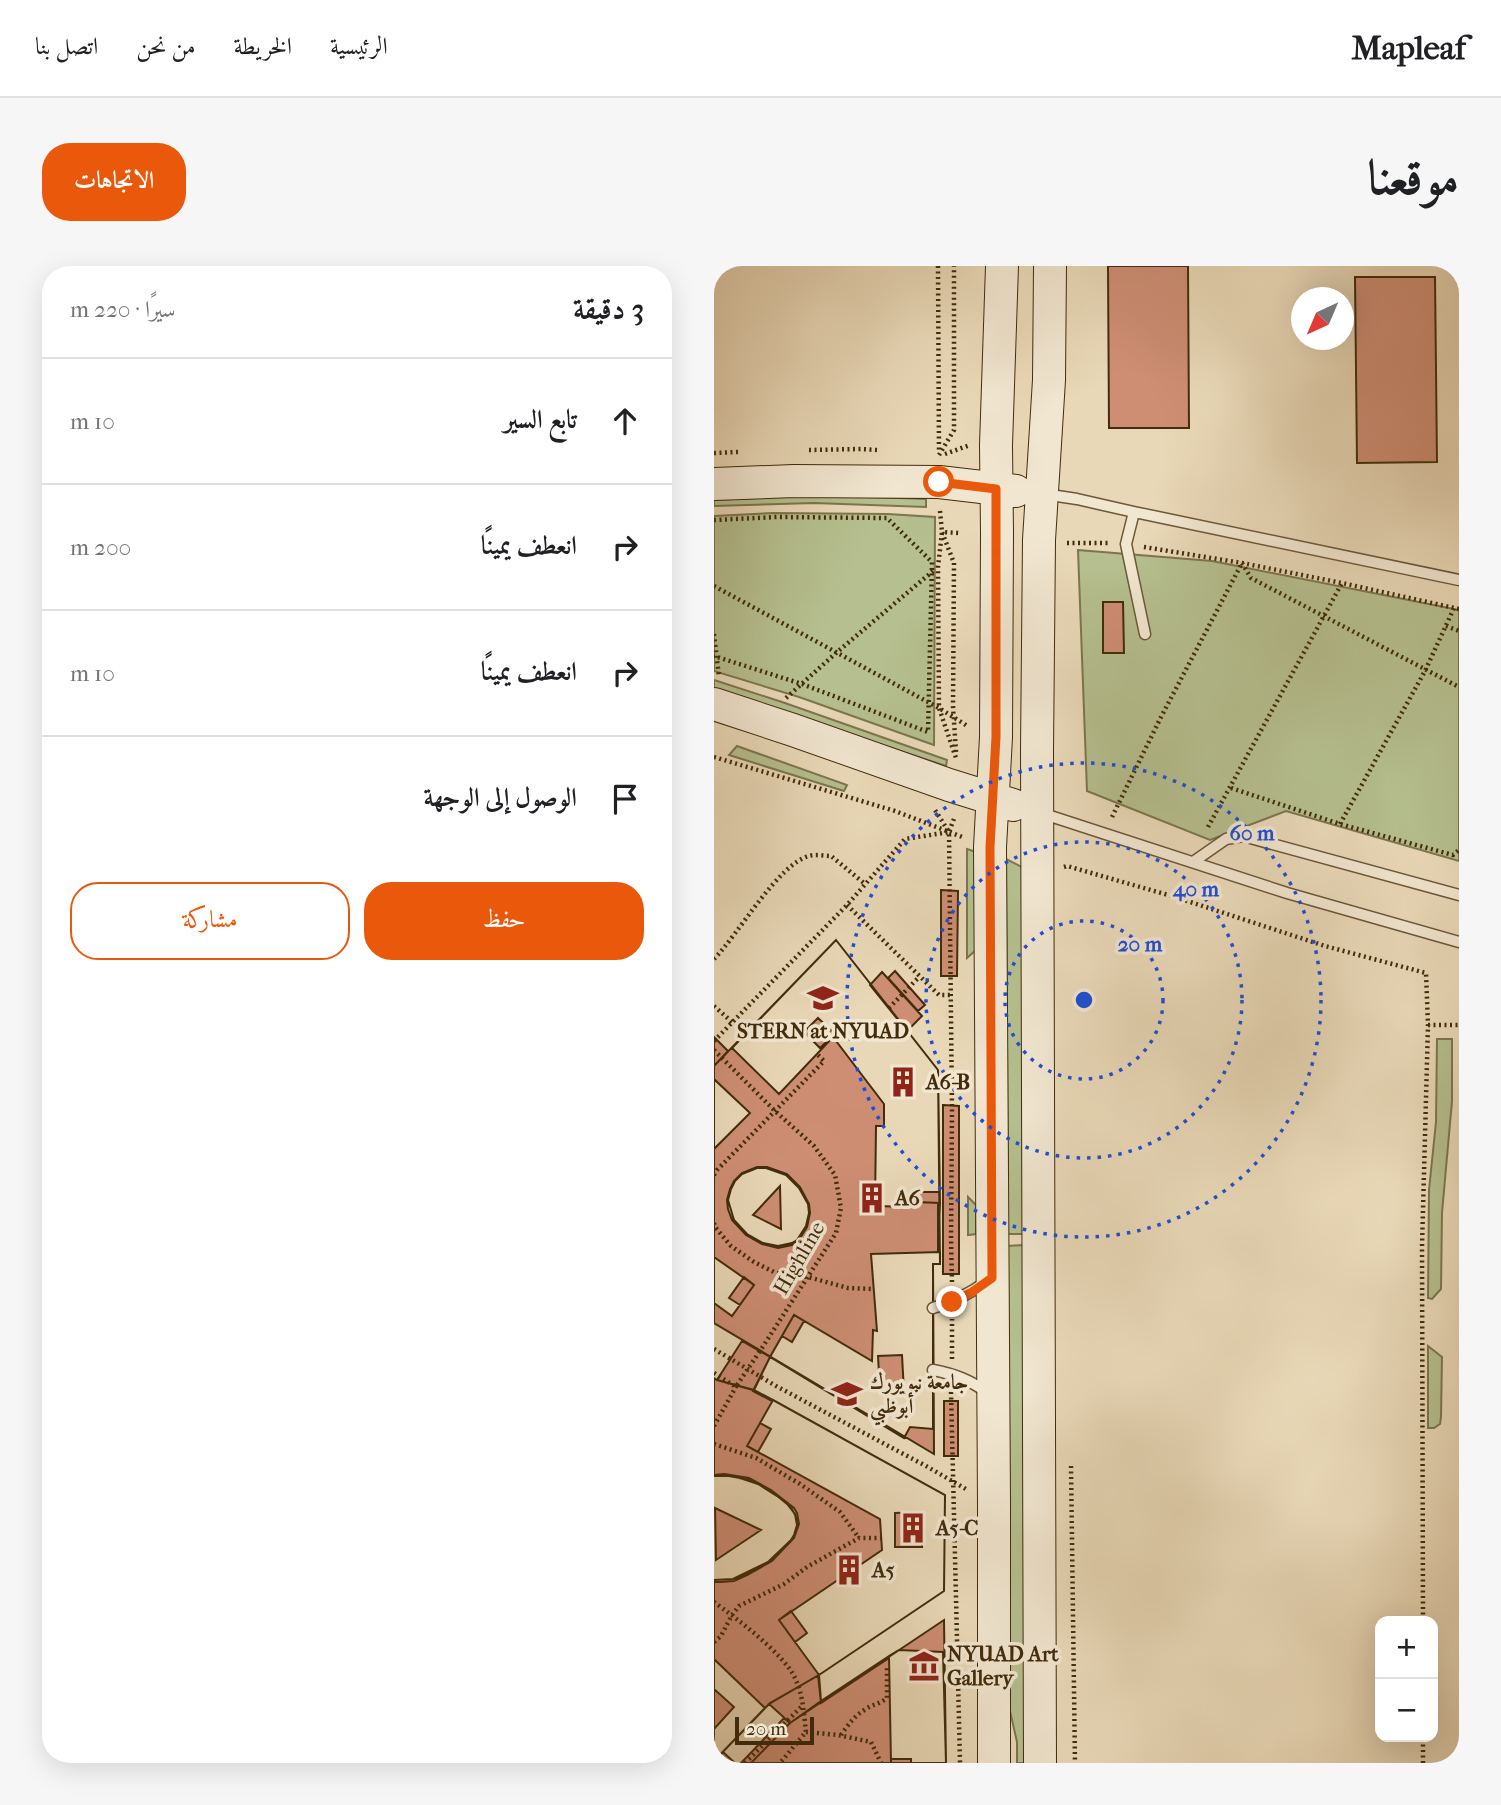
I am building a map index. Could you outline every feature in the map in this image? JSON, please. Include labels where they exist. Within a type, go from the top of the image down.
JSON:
[{"type":"street","points":[[994,1763],[990,847],[996,737],[996,445],[1002,266]]},
{"type":"street","points":[[1031,266],[1031,338],[1040,365],[1049,380]]},
{"type":"street","points":[[1040,1763],[1036,874],[1039,540],[1049,380],[1050,266]]},
{"type":"street","points":[[714,484],[794,481],[939,482],[1042,494]]},
{"type":"street","points":[[716,691],[949,785],[1038,813]]},
{"type":"lane","points":[[1042,494],[1077,499],[1459,580]]},
{"type":"lane","points":[[1134,512],[1126,544],[1145,634]]},
{"type":"lane","points":[[1038,813],[1311,900],[1459,942]]},
{"type":"lane","points":[[1193,862],[1226,839],[1243,836],[1459,895]]},
{"type":"lane","points":[[933,1308],[972,1292],[992,1278]]},
{"type":"lane","points":[[933,1370],[952,1373],[973,1382],[993,1397]]},
{"type":"path","points":[[938,266],[939,456],[954,430],[954,266]]},
{"type":"path","points":[[939,499],[942,532],[939,568],[939,708],[956,760],[954,563],[942,532]]},
{"type":"path","points":[[714,520],[777,517],[887,518],[932,562],[928,732],[802,684],[716,657]]},
{"type":"path","points":[[942,532],[959,533]]},
{"type":"path","points":[[1065,543],[1126,544],[1242,563],[1457,609],[1340,824]]},
{"type":"path","points":[[1242,563],[1251,578],[1459,687]]},
{"type":"path","points":[[1112,817],[1242,563]]},
{"type":"path","points":[[786,699],[836,653],[939,568]]},
{"type":"path","points":[[1204,834],[1342,583]]},
{"type":"path","points":[[714,586],[973,729]]},
{"type":"path","points":[[1446,626],[1459,631]]},
{"type":"path","points":[[714,634],[716,691]]},
{"type":"path","points":[[714,757],[895,811],[972,841]]},
{"type":"path","points":[[1231,788],[1340,824],[1456,856],[1459,850]]},
{"type":"path","points":[[935,810],[949,832]]},
{"type":"path","points":[[714,1041],[847,905],[905,839],[949,832]]},
{"type":"path","points":[[714,959],[727,946],[767,891],[795,862],[810,856],[831,856],[865,884]]},
{"type":"path","points":[[1060,868],[1068,866],[1175,897],[1325,946],[1426,973],[1428,1025],[1422,1247],[1423,1616]]},
{"type":"path","points":[[847,905],[939,995],[950,995]]},
{"type":"path","points":[[889,1008],[919,976]]},
{"type":"path","points":[[714,1006],[732,1022]]},
{"type":"path","points":[[1428,1025],[1459,1025]]},
{"type":"path","name":"Highline","points":[[714,1050],[814,1146],[835,1175],[841,1208],[836,1233],[736,1386],[714,1426]]},
{"type":"path","points":[[715,1171],[824,1061],[817,1054]]},
{"type":"path","points":[[714,1223],[731,1246],[776,1273],[808,1277],[848,1288],[873,1289]]},
{"type":"path","points":[[714,1349],[776,1386],[994,1504]]},
{"type":"path","points":[[714,1373],[736,1386]]},
{"type":"path","points":[[714,1444],[756,1458],[800,1484],[840,1513],[859,1538]]},
{"type":"path","points":[[714,1642],[721,1636],[739,1606],[784,1584],[807,1567],[859,1538],[881,1538]]},
{"type":"path","points":[[714,1602],[778,1656],[794,1675],[799,1686],[806,1732],[780,1763]]},
{"type":"path","points":[[841,1735],[857,1714],[887,1698],[887,1668]]},
{"type":"path","points":[[746,1763],[802,1706]]},
{"type":"path","points":[[806,1732],[841,1735],[871,1742],[881,1763]]},
{"type":"path","points":[[1423,1742],[1423,1763]]},
{"type":"green space","points":[[815,495],[926,499],[926,507],[814,503],[714,506],[714,500]]},
{"type":"green space","points":[[773,513],[935,517],[934,745],[799,697],[714,671],[714,516]]},
{"type":"green space","points":[[1078,550],[1212,561],[1459,610],[1459,861],[1286,811],[1210,840],[1087,791]]},
{"type":"green space","points":[[714,680],[947,760],[946,766],[714,689]]},
{"type":"green space","points":[[737,746],[847,785],[844,791],[729,755]]},
{"type":"green space","points":[[967,849],[976,852],[977,949],[967,958]]},
{"type":"green space","points":[[1006,859],[1022,867],[1023,1234],[1008,1234]]},
{"type":"green space","points":[[1437,1039],[1452,1039],[1452,1101],[1442,1213],[1441,1289],[1432,1299],[1428,1298],[1429,1190],[1436,1122]]},
{"type":"green space","points":[[968,1197],[976,1205],[976,1234],[968,1235]]},
{"type":"green space","points":[[1023,1245],[1025,1763],[1017,1763],[1017,1742],[1006,1693],[1008,1246]]},
{"type":"green space","points":[[1428,1346],[1442,1357],[1441,1417],[1440,1424],[1434,1428],[1428,1428]]},
{"type":"building","points":[[1108,266],[1188,266],[1189,428],[1109,428]]},
{"type":"building","points":[[1355,277],[1435,277],[1437,462],[1357,463]]},
{"type":"building","points":[[1103,602],[1123,602],[1124,653],[1103,653]]},
{"type":"building","points":[[941,890],[958,891],[957,976],[941,976]]},
{"type":"building","name":"A6","points":[[836,940],[938,1070],[940,1264],[933,1264],[934,1454],[714,1323],[714,1066]],"holes":[[[757,1168],[766,1168],[786,1175],[799,1188],[808,1204],[806,1226],[792,1243],[778,1246],[763,1243],[747,1234],[734,1220],[728,1200],[735,1181],[742,1174]]]},
{"type":"building","name":"A6-B","points":[[836,940],[938,1070],[940,1203],[913,1202],[913,1207],[875,1206],[876,1126],[884,1126],[884,1104],[833,1037],[779,1094],[732,1048]]},
{"type":"building","points":[[895,971],[925,1005],[918,1011],[888,978]]},
{"type":"building","points":[[882,972],[922,1016],[907,1031],[870,985]]},
{"type":"building","points":[[818,1018],[835,1034],[820,1048],[804,1032]]},
{"type":"building","points":[[714,1037],[728,1051],[714,1066]]},
{"type":"building","points":[[714,1079],[750,1113],[714,1149]]},
{"type":"building","points":[[943,1105],[959,1106],[959,1274],[943,1274]]},
{"type":"building","points":[[757,1167],[767,1167],[787,1174],[800,1187],[809,1204],[810,1213],[807,1227],[798,1241],[778,1248],[762,1244],[746,1235],[732,1220],[727,1200],[730,1189],[734,1181],[742,1173]],"holes":[[[757,1168],[766,1168],[786,1175],[799,1188],[808,1204],[806,1226],[792,1243],[778,1246],[763,1243],[747,1234],[734,1220],[728,1200],[735,1181],[742,1174]]]},
{"type":"building","points":[[780,1186],[781,1229],[753,1215]]},
{"type":"building","points":[[917,1192],[939,1192],[940,1203],[917,1202]]},
{"type":"building","points":[[938,1203],[940,1203],[938,1252]]},
{"type":"building","points":[[940,1252],[940,1264],[933,1264],[933,1429],[910,1427],[904,1438],[770,1357],[794,1315],[872,1361],[873,1330],[877,1331],[871,1254]]},
{"type":"building","points":[[714,1257],[754,1285],[732,1316],[714,1303]]},
{"type":"building","points":[[744,1277],[754,1285],[740,1305],[729,1298]]},
{"type":"building","points":[[794,1315],[804,1321],[792,1342],[782,1336]]},
{"type":"building","points":[[742,1341],[770,1357],[754,1390],[717,1380]]},
{"type":"building","points":[[902,1355],[904,1392],[880,1393],[878,1356]]},
{"type":"building","points":[[770,1357],[754,1390],[772,1401],[753,1391]]},
{"type":"building","name":"A5","points":[[714,1378],[753,1390],[773,1400],[945,1495],[944,1591],[819,1675],[770,1703],[714,1761],[714,1580],[733,1579],[761,1567],[775,1557],[794,1535],[797,1519],[787,1504],[758,1484],[740,1478],[714,1476]]},
{"type":"building","name":"A5-C","points":[[773,1400],[945,1495],[944,1591],[819,1675],[779,1620],[882,1550],[880,1519],[747,1446]]},
{"type":"building","points":[[944,1401],[958,1401],[958,1456],[944,1456]]},
{"type":"building","points":[[760,1423],[771,1429],[758,1452],[747,1446]]},
{"type":"building","points":[[724,1474],[749,1478],[771,1490],[794,1508],[799,1524],[794,1538],[772,1561],[734,1581],[714,1582],[733,1579],[768,1562],[791,1540],[797,1525],[795,1514],[780,1498],[748,1480],[714,1476]]},
{"type":"building","points":[[715,1508],[761,1530],[716,1560]]},
{"type":"building","points":[[922,1512],[922,1547],[895,1547],[895,1513]]},
{"type":"building","points":[[791,1611],[807,1633],[795,1642],[779,1620]]},
{"type":"building","points":[[944,1620],[946,1763],[751,1763],[790,1723]]},
{"type":"building","points":[[899,1650],[943,1652],[946,1763],[891,1763],[889,1656]]},
{"type":"building","points":[[889,1656],[821,1702],[818,1675],[821,1701]]},
{"type":"building","points":[[889,1658],[821,1703],[818,1675],[821,1702]]},
{"type":"building","points":[[714,1659],[765,1708],[714,1761]]},
{"type":"building","points":[[819,1675],[821,1701],[790,1723],[769,1704]]},
{"type":"building","points":[[714,1689],[734,1707],[714,1729]]},
{"type":"building","points":[[784,1718],[790,1723],[751,1763],[741,1763]]},
{"type":"building","points":[[723,1752],[735,1763],[718,1763],[715,1760]]},
{"type":"building","points":[[891,1759],[911,1759],[911,1763],[891,1763]]},
{"type":"place","name":"STERN at NYUAD","points":[[823,998]]},
{"type":"place","name":"A6-B","points":[[903,1082]]},
{"type":"place","name":"A6","points":[[872,1198]]},
{"type":"place","name":"جامعة نيويورك أبوظبي","points":[[847,1394]]},
{"type":"place","name":"A5-C","points":[[913,1528]]},
{"type":"place","name":"A5","points":[[849,1570]]},
{"type":"place","name":"NYUAD Art Gallery","points":[[924,1666]]},
{"type":"route","points":[[939,482],[996,489],[997,533],[996,737],[990,847],[992,1278],[952,1302]]}]
